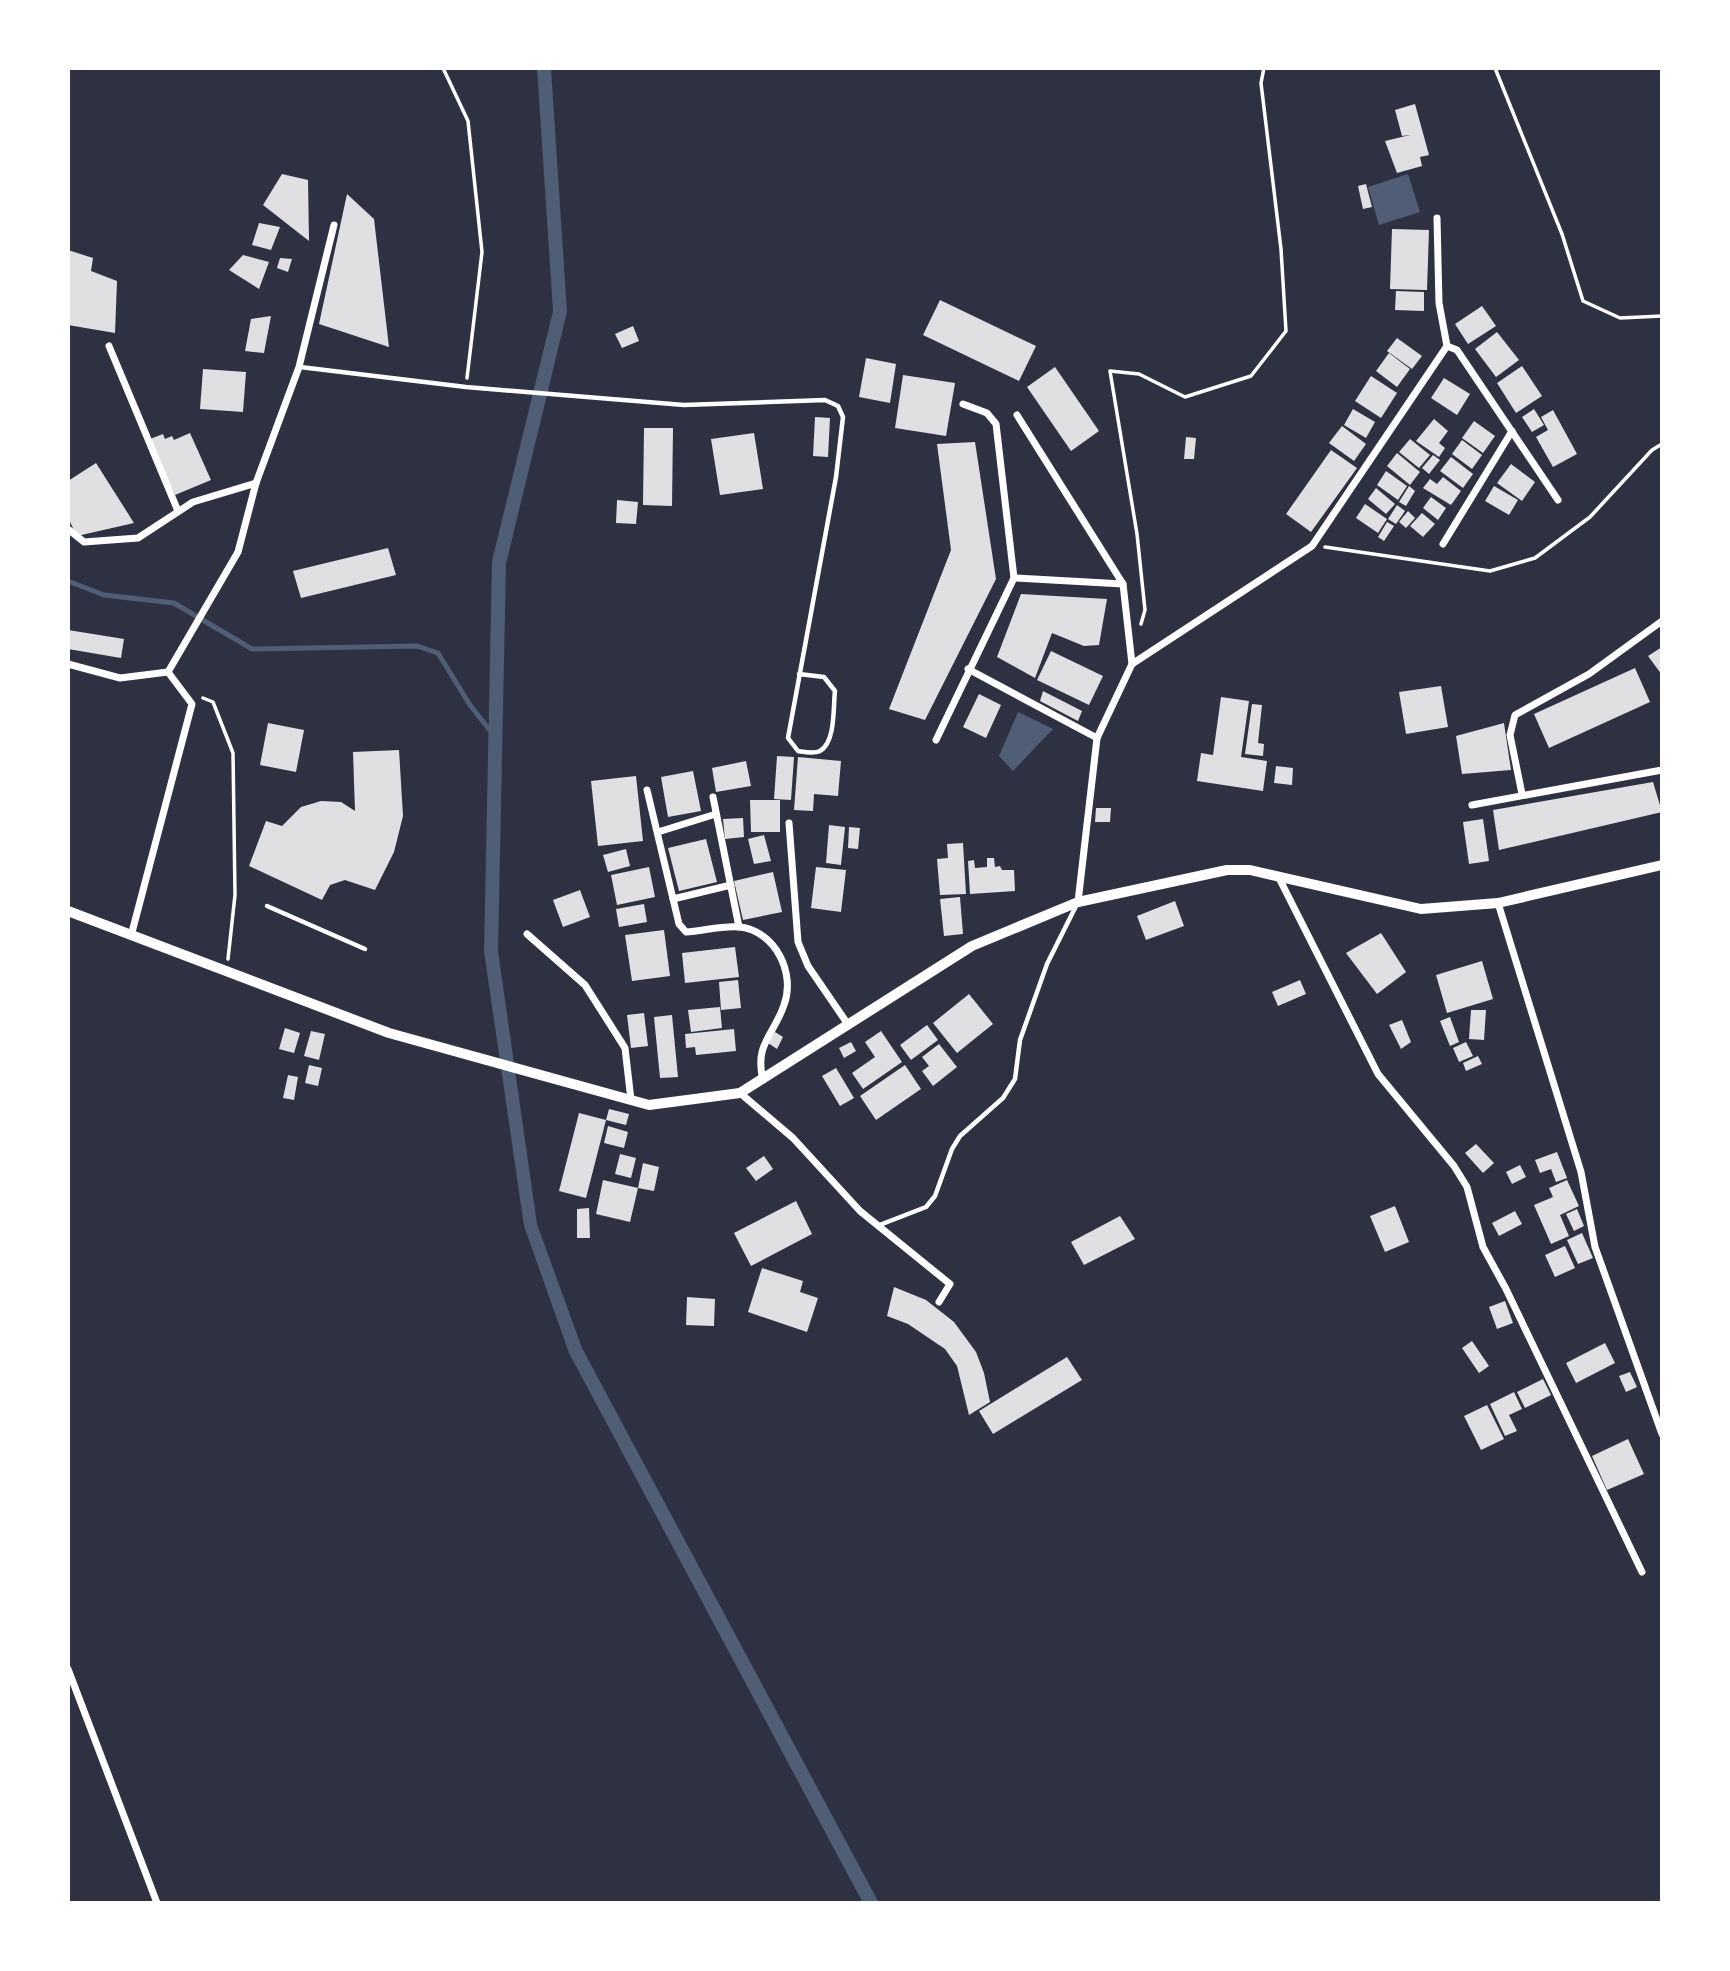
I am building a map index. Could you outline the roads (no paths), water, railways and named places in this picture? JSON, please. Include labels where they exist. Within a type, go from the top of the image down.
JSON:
[{"type":"street","points":[[1078,902],[1097,738],[1132,664],[1312,546],[1447,346],[1439,303],[1437,218]]},
{"type":"street","points":[[168,671],[239,552],[257,483],[299,367],[334,225]]},
{"type":"street","points":[[109,346],[178,511]]},
{"type":"street","points":[[1447,346],[1457,349],[1558,500]]},
{"type":"street","points":[[936,740],[1014,578],[996,424],[987,413],[964,404]]},
{"type":"street","points":[[1017,415],[1123,583],[1132,664]]},
{"type":"street","points":[[1443,544],[1512,431]]},
{"type":"street","points":[[68,529],[84,542],[138,538],[193,502],[257,483]]},
{"type":"street","points":[[1014,578],[1123,583]]},
{"type":"street","points":[[1522,794],[1510,735],[1516,716],[1588,674],[1662,621]]},
{"type":"street","points":[[68,664],[120,678],[168,671]]},
{"type":"street","points":[[968,669],[1097,738]]},
{"type":"street","points":[[131,936],[192,704],[183,688],[168,671]]},
{"type":"street","points":[[1472,805],[1662,770]]},
{"type":"street","points":[[648,790],[679,924],[686,932],[739,927],[768,941],[785,966],[785,1005],[763,1043],[760,1068],[763,1080]]},
{"type":"street","points":[[713,797],[739,927]]},
{"type":"street","points":[[658,832],[716,814]]},
{"type":"street","points":[[789,823],[798,942],[808,966],[847,1023]]},
{"type":"street","points":[[68,911],[389,1033],[649,1105],[740,1093],[972,946],[1078,902],[1227,870],[1277,874],[1421,909],[1498,903],[1662,865]]},
{"type":"street","points":[[1277,874],[1378,1074],[1454,1166],[1467,1187],[1483,1247],[1506,1289],[1642,1572]]},
{"type":"street","points":[[673,899],[731,885]]},
{"type":"street","points":[[1498,903],[1581,1172],[1595,1247],[1662,1434]]},
{"type":"street","points":[[527,934],[585,985],[592,995],[625,1048],[631,1100]]},
{"type":"street","points":[[740,1093],[793,1138],[860,1211],[950,1284],[939,1302]]},
{"type":"street","points":[[68,1669],[156,1903]]},
{"type":"lane","points":[[299,367],[466,387],[684,405],[825,400],[838,406],[843,417],[836,477],[799,674],[788,738],[798,751],[816,752],[829,739],[835,691],[824,677],[799,674]]},
{"type":"lane","points":[[877,1226],[926,1207],[935,1196],[960,1136],[1003,1097],[1016,1079],[1020,1040],[1047,964],[1078,902]]},
{"type":"lane","points":[[267,905],[365,949]]},
{"type":"water","points":[[537,68],[551,68],[567,312],[506,564],[498,951],[537,1224],[582,1348],[879,1903],[863,1903],[569,1353],[524,1226],[484,951],[492,561],[553,311]]},
{"type":"water","points":[[1408,174],[1420,212],[1379,225],[1368,187]]},
{"type":"water","points":[[1018,712],[1053,729],[1013,771],[999,756]]},
{"type":"waterway","points":[[68,581],[104,595],[174,603],[252,649],[417,646],[438,653],[470,705],[492,733]]}]
